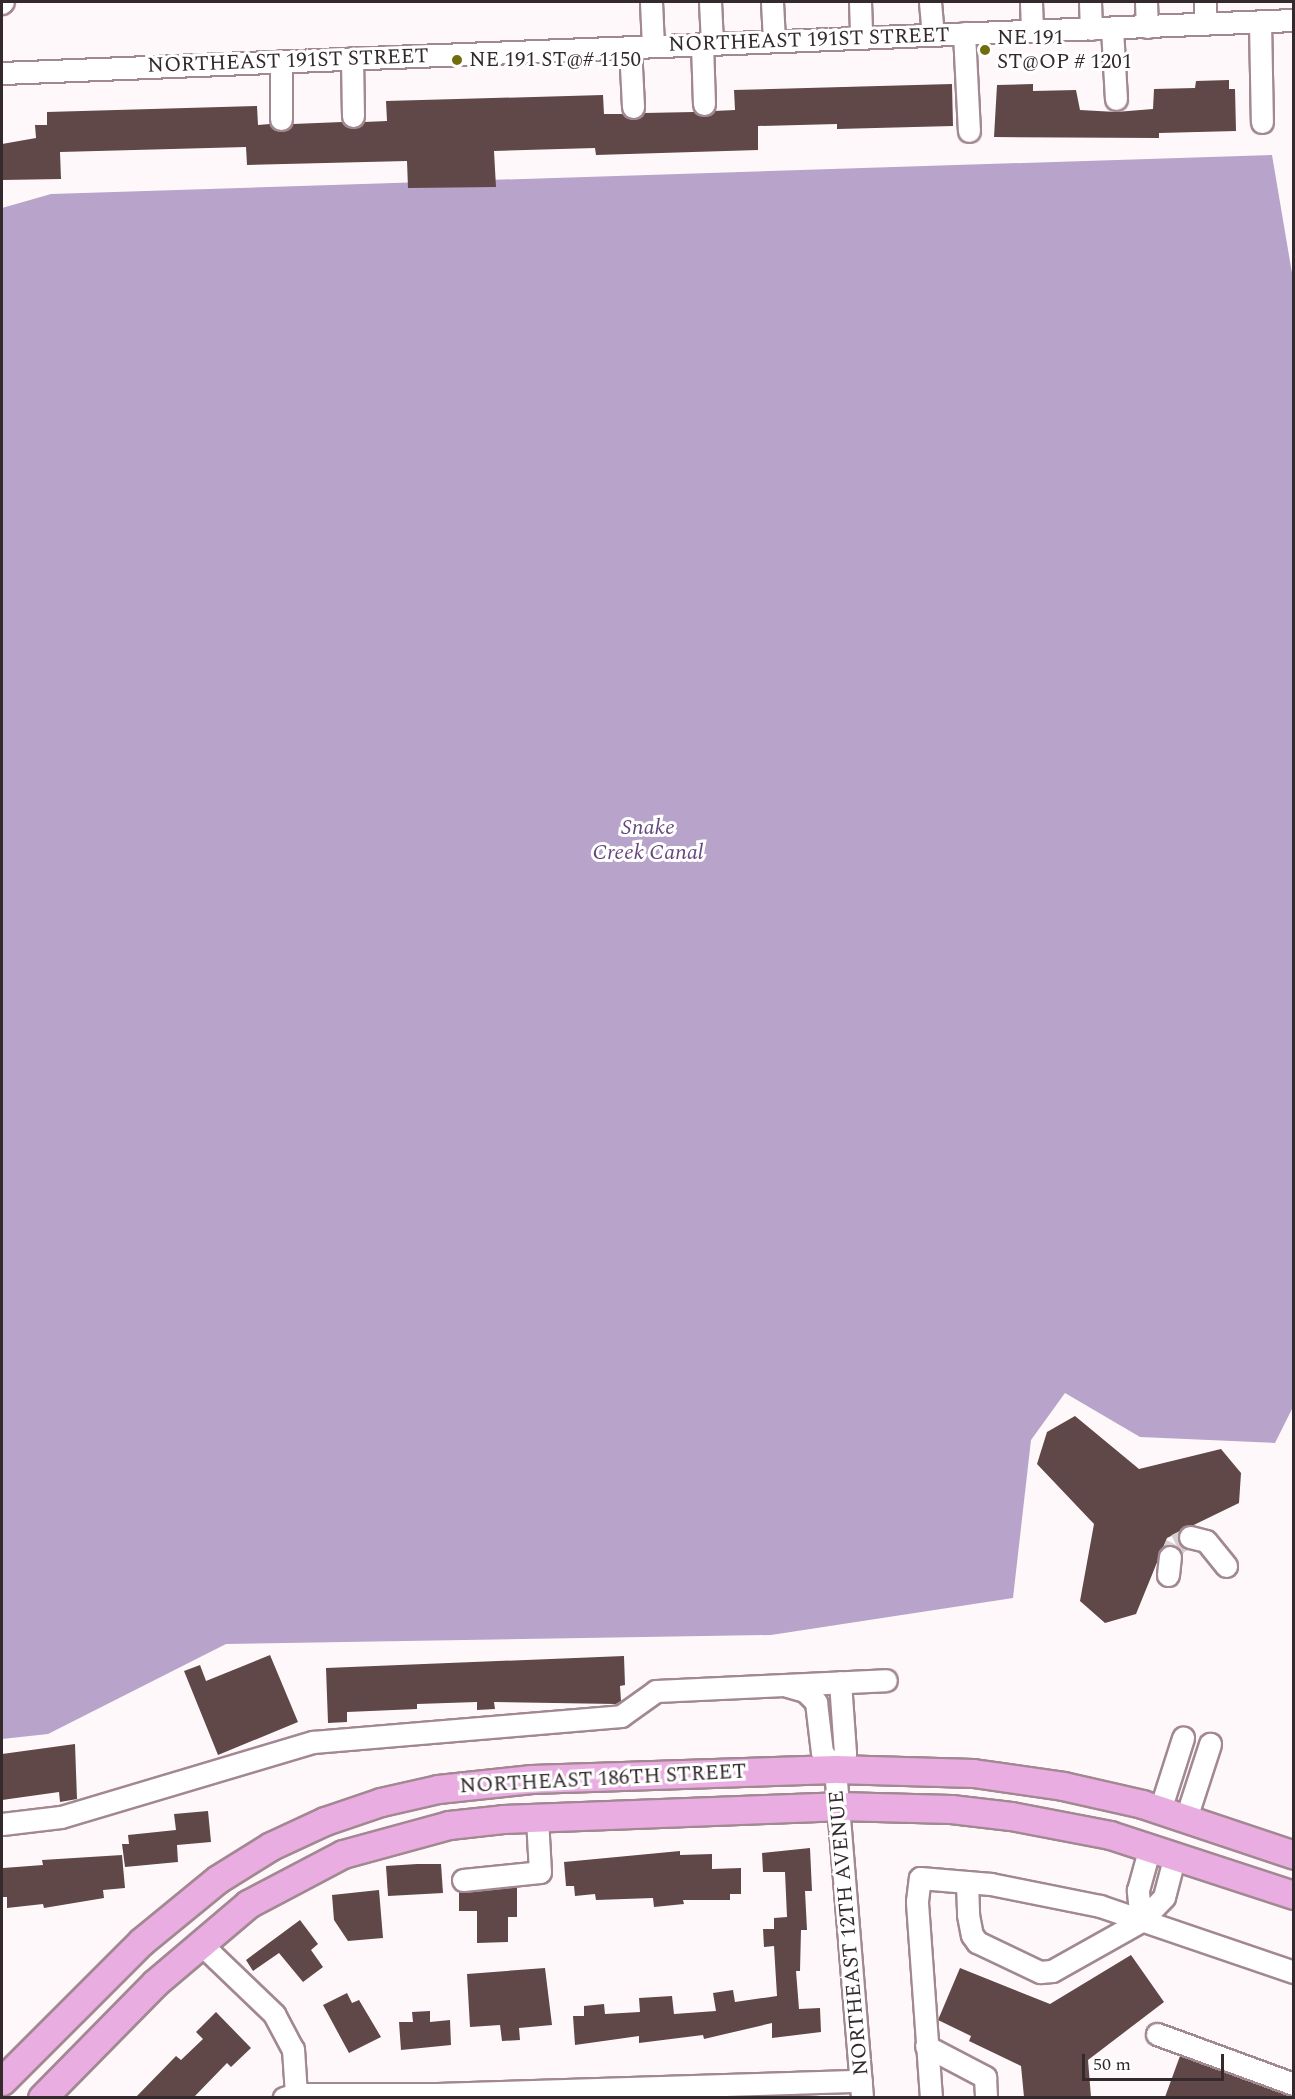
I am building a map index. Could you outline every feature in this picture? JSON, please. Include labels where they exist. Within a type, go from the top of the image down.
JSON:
[{"type":"main road","name":"NORTHEAST 186TH STREET","points":[[2,2081],[169,1917],[245,1861],[325,1821],[410,1794],[496,1781],[835,1769],[913,1770],[1005,1777],[1093,1792],[1186,1818],[1293,1855]]},
{"type":"main road","name":"NORTHEAST 186TH STREET","points":[[42,2097],[200,1943],[268,1891],[343,1854],[448,1825],[537,1818],[838,1806],[920,1807],[1011,1816],[1162,1851],[1293,1895]]},
{"type":"main road","points":[[1160,1810],[1162,1851]]},
{"type":"main road","points":[[1162,1851],[1186,1818]]},
{"type":"street","points":[[651,2],[653,46]]},
{"type":"street","points":[[704,104],[710,2]]},
{"type":"street","points":[[772,2],[774,41]]},
{"type":"street","points":[[860,2],[861,37]]},
{"type":"street","points":[[930,2],[933,34]]},
{"type":"street","points":[[1031,2],[1032,31]]},
{"type":"street","points":[[1090,2],[1091,29]]},
{"type":"street","points":[[1146,2],[1147,27]]},
{"type":"street","points":[[1205,2],[1205,24]]},
{"type":"street","name":"NORTHEAST 191ST STREET","points":[[2,73],[1293,20]]},
{"type":"street","points":[[1260,22],[1262,122]]},
{"type":"street","points":[[1112,28],[1116,99]]},
{"type":"street","points":[[964,33],[969,131]]},
{"type":"street","points":[[630,47],[633,107]]},
{"type":"street","points":[[352,58],[353,116]]},
{"type":"street","points":[[281,61],[281,119]]},
{"type":"street","points":[[1190,1537],[1206,1541],[1226,1566]]},
{"type":"street","points":[[2,1824],[61,1817],[314,1742],[621,1716],[656,1691],[886,1680]]},
{"type":"street","points":[[781,1684],[805,1691],[816,1702],[822,1752],[835,1769],[845,1753],[840,1682]]},
{"type":"street","points":[[1160,1810],[1183,1738]]},
{"type":"street","points":[[1186,1818],[1210,1744]]},
{"type":"street","name":"NORTHEAST 12TH AVENUE","points":[[835,1769],[862,2089]]},
{"type":"street","points":[[463,1880],[540,1872],[537,1818]]},
{"type":"street","points":[[967,1882],[972,1935],[977,1942],[1040,1972],[1072,1962],[1137,1924],[1164,1897],[1162,1851]]},
{"type":"street","points":[[931,2097],[917,1901],[920,1878],[967,1882],[1100,1906],[1137,1924],[1293,1972]]},
{"type":"street","points":[[200,1943],[274,2014],[293,2049],[290,2096],[862,2089]]},
{"type":"street","points":[[1157,2034],[1293,2084]]},
{"type":"street","points":[[926,2046],[985,2077],[986,2097]]},
{"type":"water","name":"Snake Creek Canal","points":[[1272,155],[1294,285],[1294,1405],[1275,1443],[1140,1437],[1065,1393],[1031,1440],[1013,1598],[771,1635],[226,1644],[48,1734],[2,1739],[2,208],[51,194]]},
{"type":"building","points":[[1229,80],[1229,89],[1235,89],[1236,131],[1159,133],[1159,138],[994,137],[997,85],[1033,84],[1033,91],[1076,90],[1080,110],[1116,112],[1153,109],[1154,89],[1195,88],[1196,81]]},
{"type":"building","points":[[952,84],[953,126],[837,129],[837,124],[758,126],[758,150],[596,155],[595,148],[494,151],[496,187],[408,188],[407,161],[247,165],[246,147],[60,152],[61,179],[2,180],[2,144],[36,138],[35,125],[47,125],[47,112],[257,106],[258,125],[270,124],[282,132],[293,124],[342,122],[354,129],[364,122],[387,121],[386,101],[603,95],[604,114],[622,114],[633,120],[644,113],[694,112],[704,117],[714,111],[735,110],[734,90]]},
{"type":"building","points":[[1075,1416],[1139,1469],[1221,1449],[1241,1473],[1239,1503],[1167,1538],[1136,1614],[1105,1623],[1080,1601],[1094,1524],[1037,1464],[1047,1432]]},
{"type":"building","points":[[270,1655],[298,1722],[218,1755],[184,1671],[200,1665],[206,1681]]},
{"type":"building","points":[[624,1656],[625,1685],[620,1686],[621,1701],[616,1704],[494,1702],[495,1709],[477,1710],[477,1702],[417,1704],[417,1709],[347,1712],[347,1722],[328,1723],[326,1668]]},
{"type":"building","points":[[75,1744],[77,1799],[60,1802],[59,1792],[2,1800],[2,1754]]},
{"type":"building","points":[[208,1811],[211,1842],[177,1845],[178,1862],[125,1867],[122,1844],[129,1844],[128,1835],[176,1830],[174,1814]]},
{"type":"building","points":[[810,1848],[812,1891],[805,1891],[807,1930],[801,1930],[800,1971],[796,1971],[799,2009],[820,2008],[821,2032],[772,2038],[772,2023],[704,2039],[703,2035],[639,2043],[639,2036],[575,2045],[573,2016],[584,2016],[584,2006],[604,2004],[605,2014],[640,2012],[639,1998],[672,1996],[674,2014],[716,2011],[713,1993],[733,1990],[735,2002],[777,1996],[774,1946],[764,1947],[763,1929],[774,1929],[774,1918],[787,1917],[785,1872],[763,1872],[762,1853]]},
{"type":"building","points":[[680,1851],[680,1855],[712,1854],[712,1869],[741,1868],[741,1894],[730,1894],[730,1900],[683,1900],[684,1904],[654,1907],[653,1898],[596,1900],[595,1894],[575,1896],[574,1886],[566,1886],[564,1862]]},
{"type":"building","points":[[122,1855],[125,1888],[103,1890],[104,1898],[44,1908],[43,1904],[7,1908],[7,1897],[2,1897],[3,1868],[43,1865],[42,1860]]},
{"type":"building","points":[[441,1864],[443,1893],[388,1896],[386,1866]]},
{"type":"building","points":[[517,1887],[517,1917],[508,1917],[508,1942],[477,1943],[477,1911],[459,1911],[459,1892]]},
{"type":"building","points":[[379,1890],[383,1938],[348,1941],[334,1920],[332,1895]]},
{"type":"building","points":[[300,1920],[318,1944],[311,1950],[323,1967],[303,1982],[279,1953],[253,1971],[246,1960]]},
{"type":"building","points":[[1131,1955],[1164,2002],[1088,2060],[1091,2097],[1024,2097],[1021,2066],[969,2041],[971,2036],[938,2020],[960,1968],[1050,2004]]},
{"type":"building","points":[[545,1968],[552,2025],[519,2028],[520,2040],[502,2041],[500,2025],[470,2027],[467,1974]]},
{"type":"building","points":[[347,1993],[352,2003],[359,2000],[381,2037],[349,2053],[323,2005]]},
{"type":"building","points":[[430,2011],[430,2022],[450,2020],[451,2045],[401,2050],[399,2022],[413,2022],[412,2012]]},
{"type":"building","points":[[216,2012],[251,2048],[231,2067],[227,2063],[194,2097],[136,2097],[176,2056],[181,2060],[203,2039],[196,2032]]},
{"type":"building","points":[[1180,2056],[1293,2096],[1293,2097],[1165,2097]]},
{"type":"tunnel","points":[[1170,1557],[1176,1544],[1190,1537]]},
{"type":"place","name":"NE 191 ST@OP # 1201","points":[[985,50]]},
{"type":"place","name":"NE 191 ST@# 1150","points":[[457,60]]}]
